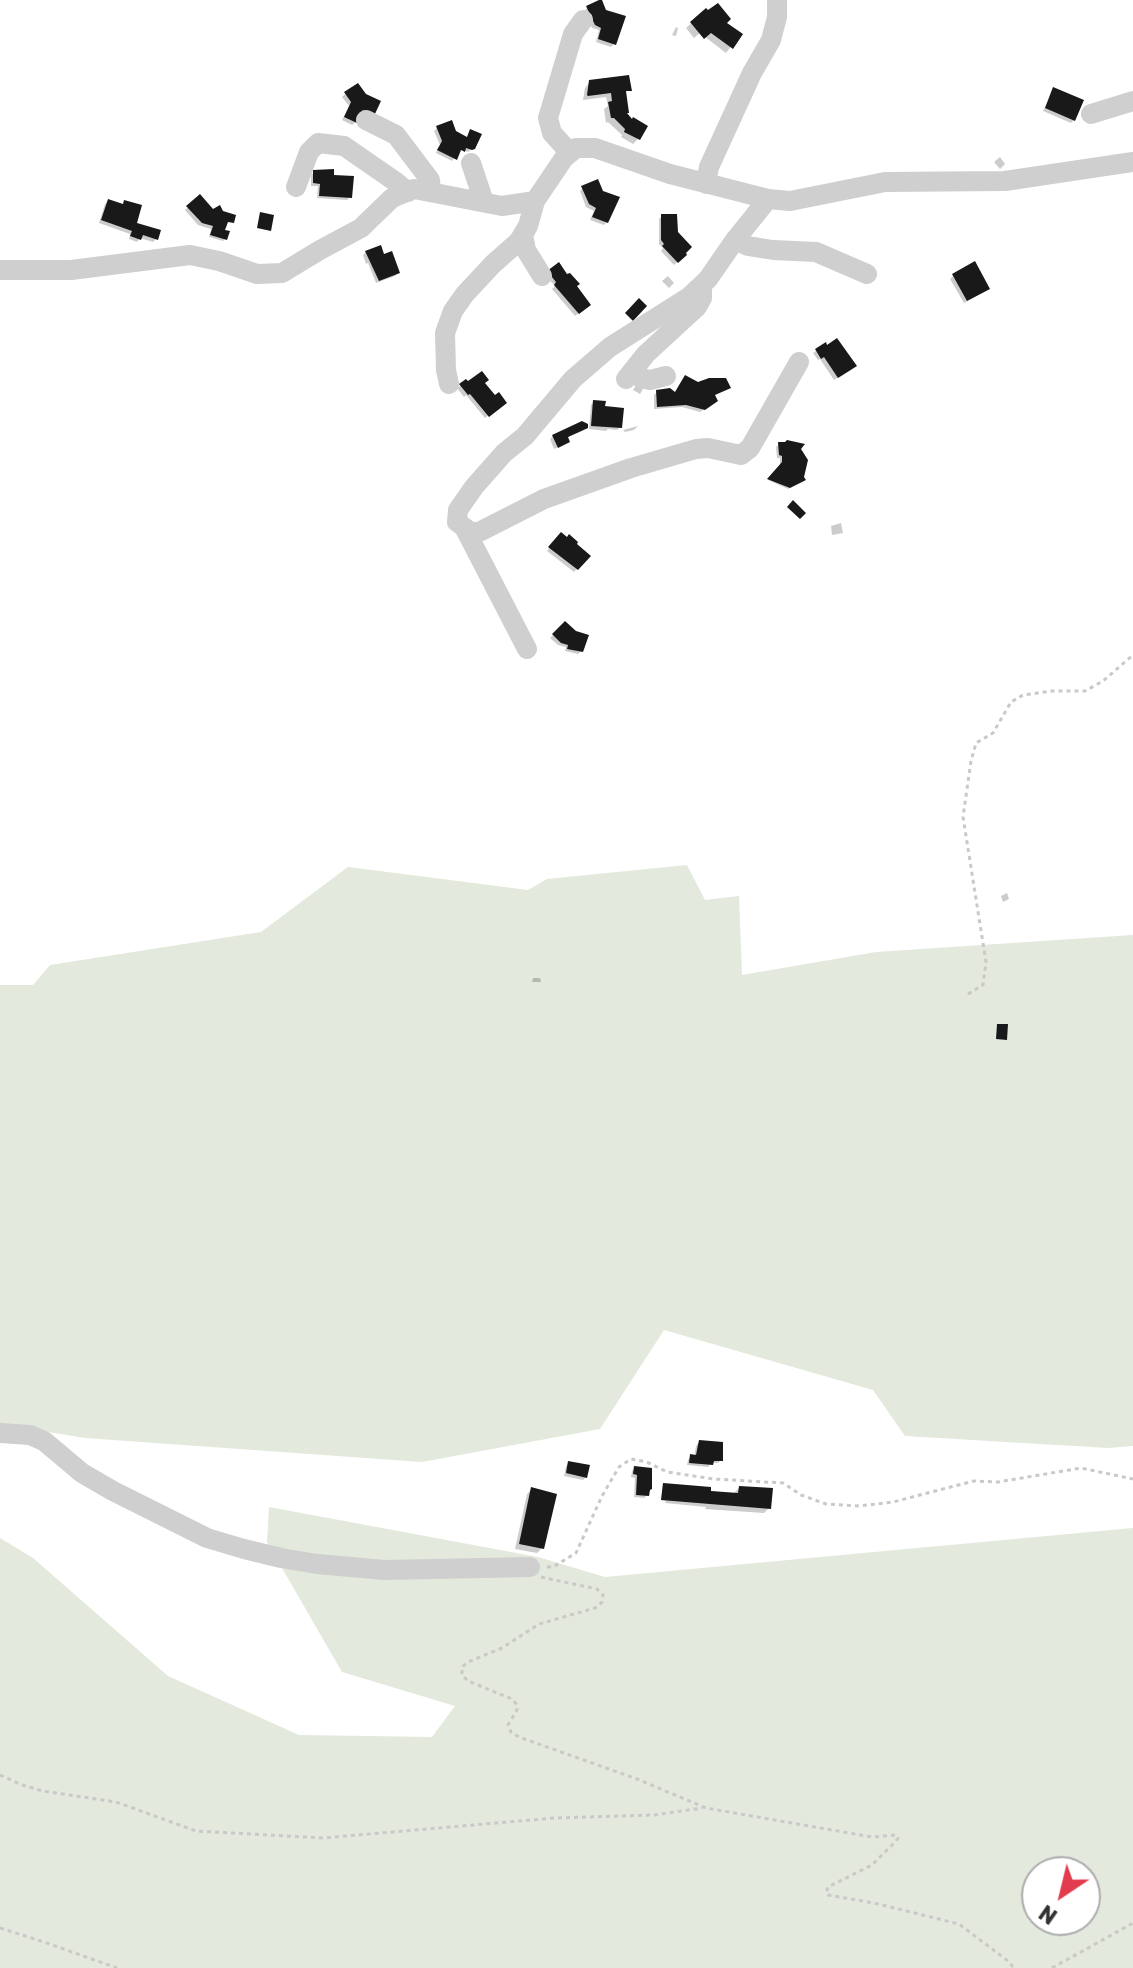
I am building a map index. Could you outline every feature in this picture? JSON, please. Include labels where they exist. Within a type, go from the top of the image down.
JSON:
[{"type":"street","points":[[706,184],[709,167],[752,73],[771,40],[777,17],[777,0]]},
{"type":"street","points":[[570,153],[552,133],[548,118],[573,34],[583,20]]},
{"type":"street","points":[[1091,114],[1133,101]]},
{"type":"street","points":[[366,120],[396,135],[430,180],[431,192]]},
{"type":"street","points":[[296,187],[309,152],[318,143],[344,146],[408,192]]},
{"type":"street","points":[[449,384],[445,333],[453,311],[493,264],[519,241],[528,226],[535,201],[564,158],[576,148],[595,148],[706,184],[768,199],[790,201],[885,182],[1005,181],[1133,162]]},
{"type":"street","points":[[471,163],[484,202]]},
{"type":"street","points":[[0,270],[71,270],[190,255],[257,274],[282,273],[361,228],[392,198],[414,189],[502,206],[535,201]]},
{"type":"street","points":[[768,199],[702,285],[689,297],[610,347],[573,379],[525,436],[504,453],[474,487],[458,510],[457,522],[472,533],[481,531],[544,499],[696,449],[708,448],[741,455],[750,448],[799,362]]},
{"type":"street","points":[[523,234],[526,250],[542,276]]},
{"type":"street","points":[[735,240],[748,246],[773,250],[816,252],[867,274]]},
{"type":"street","points":[[666,376],[650,380],[629,375],[646,354],[697,307],[702,298],[702,285]]},
{"type":"street","points":[[465,529],[527,649]]},
{"type":"street","points":[[0,1433],[30,1435],[44,1441],[82,1473],[113,1491],[207,1538],[244,1549],[317,1564],[385,1570],[523,1567]]},
{"type":"path","points":[[968,994],[983,985],[986,962],[963,817],[976,743],[993,733],[1011,702],[1023,695],[1085,691],[1103,681],[1133,655]]},
{"type":"path","points":[[1014,1968],[959,1924],[826,1893],[832,1884],[872,1865],[896,1841],[896,1835],[872,1837],[706,1808],[637,1779],[519,1737],[511,1732],[508,1725],[517,1705],[512,1699],[468,1681],[462,1675],[462,1667],[502,1648],[539,1624],[595,1608],[602,1602],[603,1595],[597,1589],[520,1572],[523,1567],[553,1567],[576,1553],[602,1496],[619,1467],[631,1459],[647,1462],[667,1472],[714,1479],[783,1483],[801,1495],[826,1504],[859,1506],[893,1502],[974,1481],[998,1482],[1081,1468],[1133,1479]]},
{"type":"path","points":[[0,1775],[43,1791],[116,1802],[196,1831],[323,1838],[554,1818],[654,1815],[706,1808]]},
{"type":"path","points":[[1052,1968],[1133,1923]]},
{"type":"path","points":[[0,1928],[117,1968]]},
{"type":"shaded area","points":[[687,865],[705,900],[739,896],[742,975],[876,952],[1133,935],[1133,1446],[1108,1448],[905,1436],[873,1390],[664,1330],[600,1429],[422,1462],[85,1438],[0,1424],[0,985],[33,985],[50,965],[261,932],[348,867],[528,890],[547,879]]},
{"type":"shaded area","points":[[269,1507],[538,1557],[605,1577],[1133,1528],[1133,1968],[0,1968],[0,1538],[33,1558],[168,1676],[299,1735],[432,1737],[455,1706],[342,1672],[267,1542]]},
{"type":"building","points":[[602,0],[606,10],[626,16],[616,45],[598,39],[601,28],[595,25],[586,6]]},
{"type":"building","points":[[718,3],[731,19],[727,23],[743,34],[733,49],[711,33],[704,39],[690,22],[706,8],[708,10]]},
{"type":"building","points":[[629,75],[632,91],[626,91],[627,113],[632,119],[648,126],[640,140],[624,132],[625,129],[611,118],[608,102],[612,101],[611,93],[587,95],[589,80]]},
{"type":"building","points":[[358,83],[366,94],[381,101],[374,116],[363,110],[357,123],[344,117],[351,102],[344,92]]},
{"type":"building","points":[[1053,87],[1084,100],[1075,121],[1045,108]]},
{"type":"building","points":[[452,120],[456,131],[467,137],[470,129],[482,134],[475,149],[461,150],[457,160],[437,150],[442,141],[436,126]]},
{"type":"building","points":[[334,169],[334,175],[354,176],[352,198],[319,196],[320,184],[313,183],[313,170]]},
{"type":"building","points":[[598,179],[603,191],[620,197],[608,223],[592,217],[596,208],[589,204],[581,186]]},
{"type":"building","points":[[200,194],[213,209],[220,205],[223,211],[236,215],[234,223],[228,222],[225,230],[230,231],[227,240],[210,235],[213,226],[202,223],[186,206]]},
{"type":"building","points":[[108,199],[142,205],[137,223],[161,230],[158,240],[143,235],[141,240],[130,236],[132,231],[101,220]]},
{"type":"building","points":[[260,212],[274,215],[271,231],[257,228]]},
{"type":"building","points":[[661,214],[677,214],[678,232],[692,247],[678,263],[662,246]]},
{"type":"building","points":[[381,245],[384,254],[392,251],[400,273],[379,281],[365,251]]},
{"type":"building","points":[[975,261],[990,289],[967,301],[952,274]]},
{"type":"building","points":[[559,262],[567,274],[570,273],[580,284],[577,286],[591,305],[579,314],[554,285],[556,282],[547,271]]},
{"type":"building","points":[[639,298],[647,306],[633,321],[625,313]]},
{"type":"building","points":[[837,338],[857,366],[838,378],[815,349]]},
{"type":"building","points":[[482,371],[489,380],[485,383],[495,395],[499,392],[507,403],[489,417],[459,384]]},
{"type":"building","points":[[685,375],[698,382],[709,378],[726,378],[731,388],[715,395],[718,401],[705,410],[686,405],[657,407],[656,390],[670,388],[675,392]]},
{"type":"building","points":[[593,400],[606,401],[605,406],[624,408],[622,428],[591,426]]},
{"type":"building","points":[[582,421],[588,424],[588,428],[568,437],[570,442],[558,448],[552,435]]},
{"type":"building","points":[[787,440],[805,444],[801,449],[808,460],[806,480],[790,488],[767,479],[782,462],[778,442]]},
{"type":"building","points":[[793,500],[806,513],[800,519],[787,507]]},
{"type":"building","points":[[561,532],[567,537],[569,534],[591,556],[578,570],[548,547]]},
{"type":"building","points":[[565,621],[576,631],[589,635],[583,652],[567,649],[568,645],[552,634]]},
{"type":"building","points":[[997,1024],[1008,1024],[1007,1040],[996,1039]]},
{"type":"building","points":[[699,1440],[723,1442],[723,1461],[714,1461],[713,1465],[689,1463],[690,1454],[696,1455]]},
{"type":"building","points":[[568,1461],[590,1465],[587,1478],[566,1473]]},
{"type":"building","points":[[634,1466],[652,1468],[649,1496],[636,1495]]},
{"type":"building","points":[[663,1483],[738,1493],[739,1486],[773,1488],[771,1509],[661,1500]]},
{"type":"building","points":[[531,1487],[557,1494],[544,1549],[519,1544]]}]
